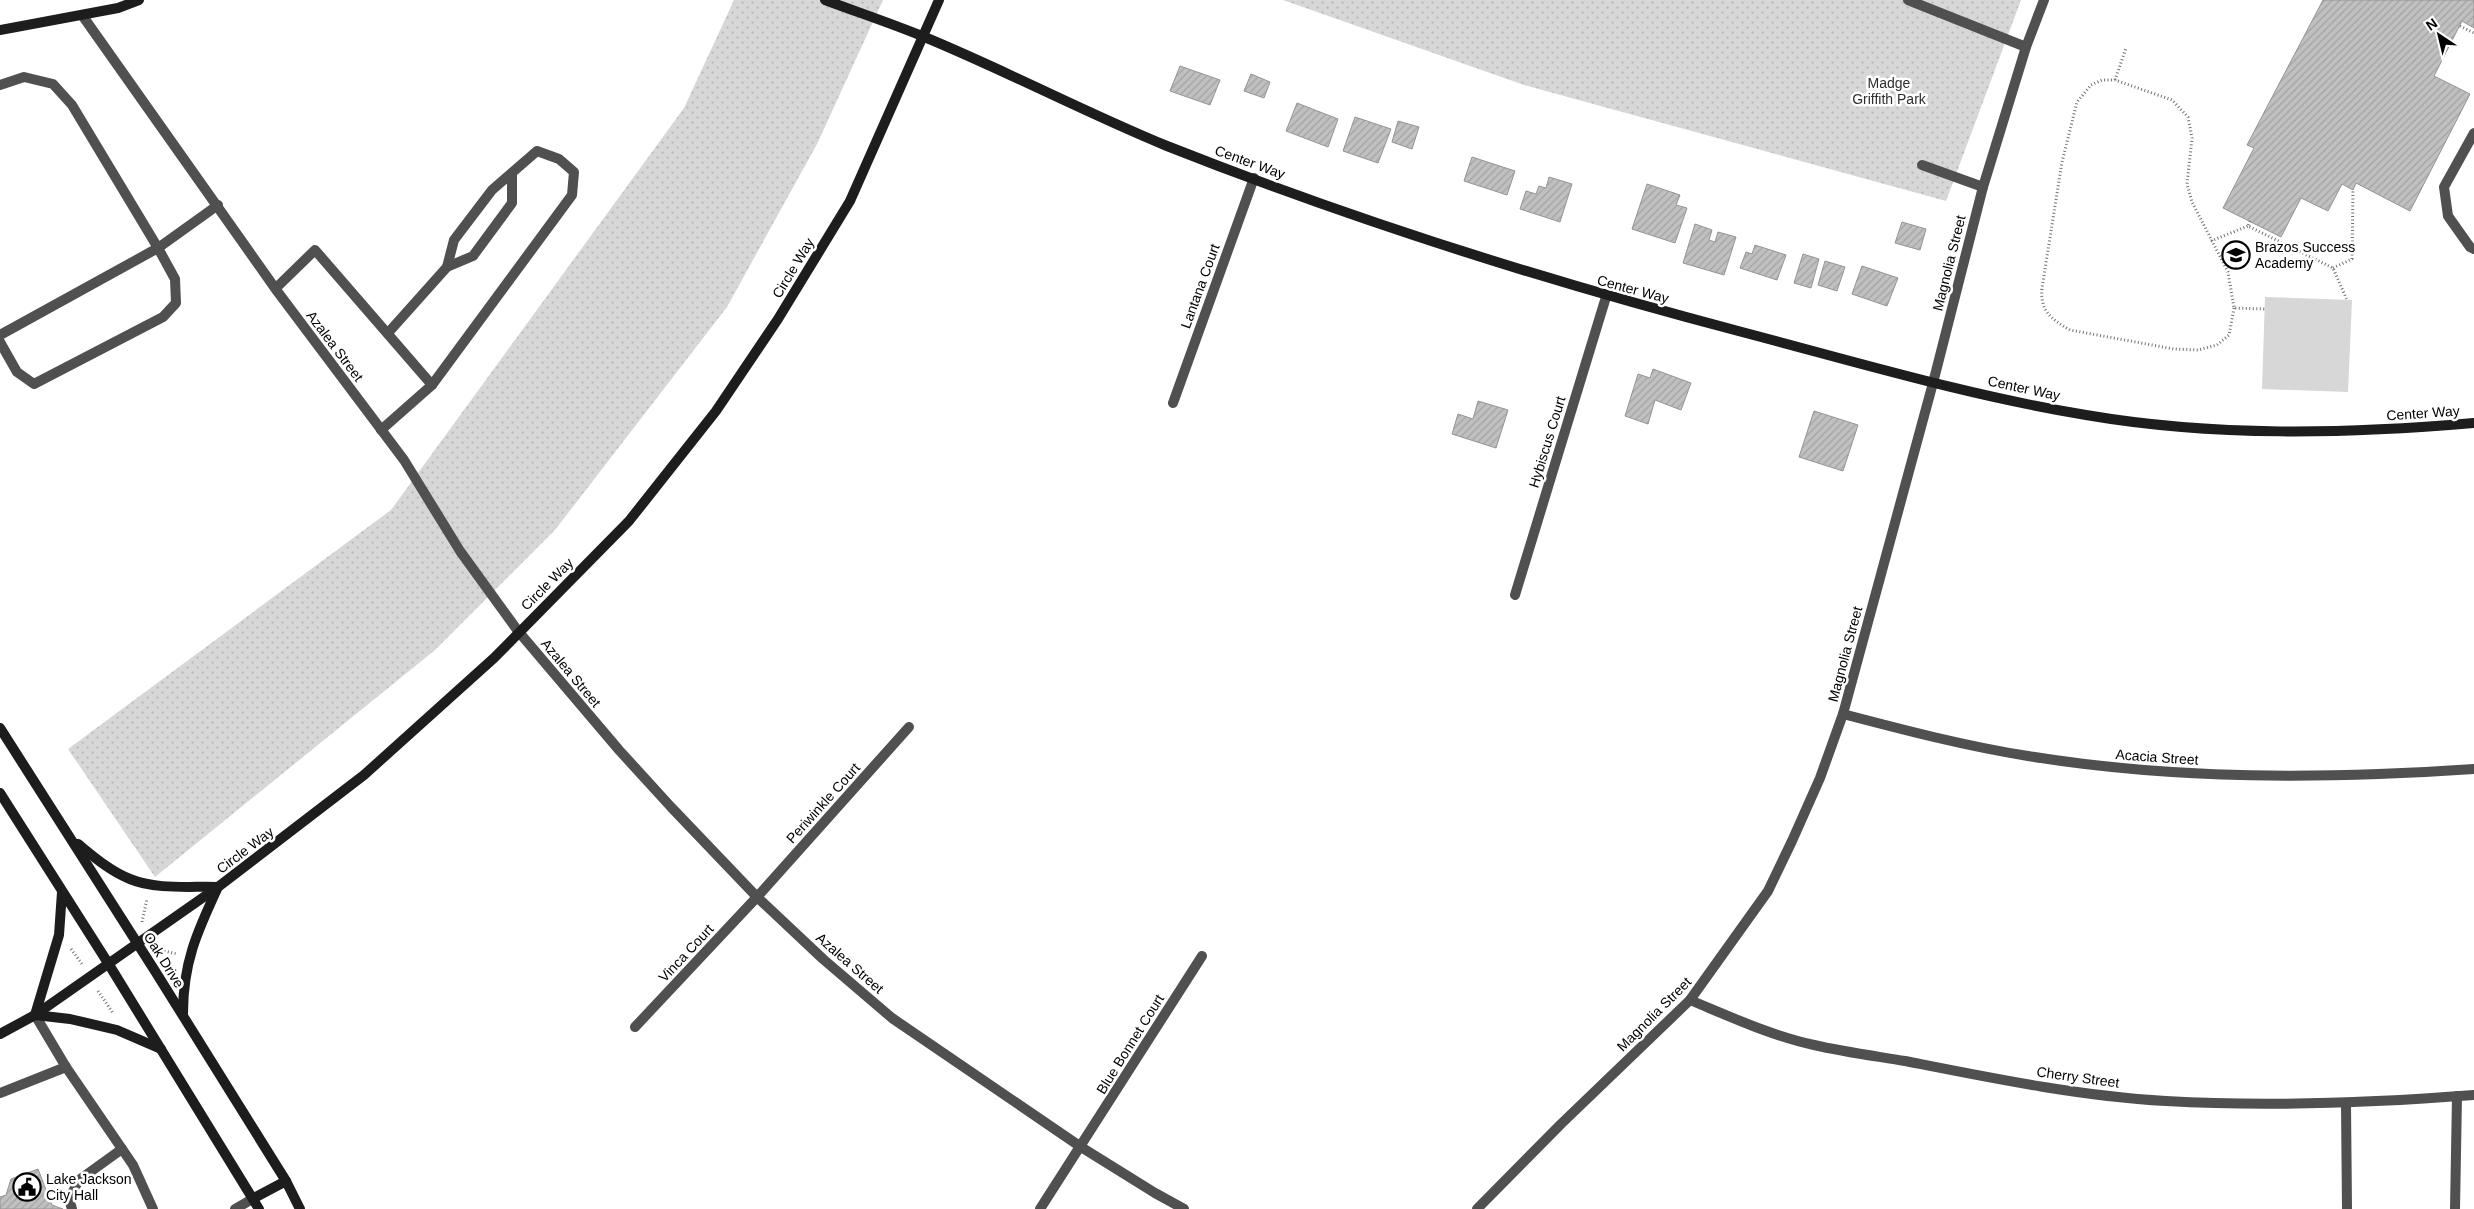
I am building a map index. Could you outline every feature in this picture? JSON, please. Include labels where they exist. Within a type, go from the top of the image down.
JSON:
[{"type":"street","points":[[0,30],[118,8],[139,0]]},
{"type":"street","name":"Center Way","points":[[825,0],[924,37],[1080,110],[1168,146],[1431,241],[1606,297],[1934,383],[2085,415],[2160,425],[2272,432],[2328,432],[2385,430],[2474,423]]},
{"type":"street","name":"Circle Way","points":[[0,1034],[35,1015],[218,887],[364,775],[480,670],[628,521],[716,411],[778,319],[850,201],[939,0]]},
{"type":"street","points":[[1908,0],[2026,47]]},
{"type":"street","name":"Magnolia Street","points":[[1477,1209],[1561,1124],[1690,1000],[1768,890],[1820,778],[1843,714],[1934,383],[1983,187],[2026,47],[2044,0]]},
{"type":"street","name":"Azalea Street","points":[[82,15],[276,288],[404,460],[460,550],[518,631],[619,750],[757,897],[823,959],[892,1018],[1081,1147],[1155,1194],[1184,1209]]},
{"type":"street","points":[[0,85],[24,77],[53,84],[72,105],[175,279],[176,303],[163,317],[34,384],[17,372],[0,342]]},
{"type":"street","points":[[2474,133],[2444,187],[2448,216],[2470,247],[2474,249]]},
{"type":"street","points":[[381,430],[432,385],[572,195],[574,172],[559,159],[537,151],[512,175],[492,190],[454,240],[447,267]]},
{"type":"street","points":[[1922,165],[1983,187]]},
{"type":"street","points":[[388,333],[447,267],[473,256],[512,204],[512,175]]},
{"type":"street","name":"Lantana Court","points":[[1173,403],[1254,178]]},
{"type":"street","points":[[0,335],[158,248],[218,205]]},
{"type":"street","points":[[276,288],[315,250],[432,385]]},
{"type":"street","name":"Hybiscus Court","points":[[1515,595],[1606,297]]},
{"type":"street","name":"Acacia Street","points":[[1843,714],[1952,742],[2028,756],[2106,766],[2217,775],[2301,776],[2474,769]]},
{"type":"street","name":"Periwinkle Court","points":[[757,897],[909,727]]},
{"type":"street","name":"Oak Drive","points":[[0,728],[183,1014],[286,1182],[300,1209]]},
{"type":"street","points":[[0,793],[162,1049],[259,1209]]},
{"type":"street","points":[[74,841],[115,872],[132,880],[151,884],[218,887],[195,934],[183,984],[183,1014]]},
{"type":"street","points":[[62,891],[60,935],[35,1015],[66,1067],[133,1165],[153,1209]]},
{"type":"street","name":"Vinca Court","points":[[635,1027],[757,897]]},
{"type":"street","name":"Blue Bonnet Court","points":[[1040,1209],[1202,956]]},
{"type":"street","name":"Cherry Street","points":[[1690,1000],[1756,1028],[1813,1045],[1979,1077],[2090,1094],[2165,1101],[2277,1105],[2346,1104],[2474,1095]]},
{"type":"street","points":[[35,1015],[70,1019],[117,1030],[162,1049]]},
{"type":"street","points":[[0,1093],[66,1067]]},
{"type":"street","points":[[2455,1209],[2457,1096]]},
{"type":"street","points":[[2346,1104],[2347,1209]]},
{"type":"street","points":[[72,1209],[69,1199],[78,1180],[122,1149]]},
{"type":"street","points":[[235,1209],[286,1182]]},
{"type":"path","points":[[2460,26],[2474,33]]},
{"type":"path","points":[[2115,80],[2126,48]]},
{"type":"path","points":[[2102,80],[2115,80],[2172,100],[2188,117],[2192,138],[2187,184],[2192,202],[2211,241],[2228,272],[2234,308],[2229,335],[2217,346],[2198,350],[2174,349],[2070,330],[2056,322],[2047,313],[2041,301],[2042,288],[2062,162],[2077,102],[2091,85],[2102,80]]},
{"type":"path","points":[[2334,268],[2352,259],[2353,190]]},
{"type":"path","points":[[2211,241],[2248,226],[2250,221]]},
{"type":"path","points":[[2248,226],[2334,268],[2347,300]]},
{"type":"path","points":[[2234,308],[2265,309]]},
{"type":"path","points":[[142,922],[149,894]]},
{"type":"path","points":[[70,946],[82,965]]},
{"type":"path","points":[[161,950],[180,954]]},
{"type":"path","points":[[98,991],[114,1016]]},
{"type":"green space","points":[[734,0],[883,0],[817,144],[727,307],[555,530],[435,650],[155,877],[68,749],[391,510],[684,108]]},
{"type":"green space","name":"Madge Griffith Park","points":[[1283,0],[2021,0],[1946,201],[1524,85]]},
{"type":"green space","points":[[2265,297],[2352,300],[2348,392],[2262,389]]},
{"type":"building","points":[[2323,0],[2474,0],[2474,28],[2462,21],[2434,76],[2470,94],[2410,211],[2356,183],[2353,190],[2342,184],[2328,211],[2301,198],[2281,237],[2223,208],[2254,148],[2247,145]]},
{"type":"building","points":[[1180,66],[1220,80],[1210,105],[1170,91]]},
{"type":"building","points":[[1251,74],[1270,82],[1264,98],[1244,91]]},
{"type":"building","points":[[1297,103],[1338,119],[1328,147],[1286,131]]},
{"type":"building","points":[[1355,117],[1391,129],[1378,163],[1343,151]]},
{"type":"building","points":[[1398,121],[1419,127],[1412,149],[1392,142]]},
{"type":"building","points":[[1472,157],[1515,171],[1507,195],[1464,181]]},
{"type":"building","points":[[1549,177],[1572,184],[1560,222],[1520,209],[1526,191],[1536,194],[1539,186],[1546,188]]},
{"type":"building","points":[[1647,184],[1680,195],[1676,205],[1687,208],[1675,243],[1632,229]]},
{"type":"building","points":[[1902,222],[1926,229],[1920,250],[1895,243]]},
{"type":"building","points":[[1695,224],[1712,230],[1709,240],[1715,242],[1718,232],[1736,237],[1724,275],[1683,263]]},
{"type":"building","points":[[1755,245],[1786,255],[1777,280],[1740,268],[1746,252],[1752,254]]},
{"type":"building","points":[[1803,254],[1819,259],[1811,288],[1794,283]]},
{"type":"building","points":[[1825,261],[1845,267],[1837,291],[1818,285]]},
{"type":"building","points":[[1862,266],[1898,278],[1887,306],[1852,294]]},
{"type":"building","points":[[1653,369],[1691,383],[1681,410],[1655,400],[1648,424],[1625,416],[1638,374],[1650,378]]},
{"type":"building","points":[[1478,401],[1508,410],[1496,448],[1452,434],[1458,414],[1473,419]]},
{"type":"building","points":[[1814,411],[1858,425],[1843,471],[1799,457]]},
{"type":"building","name":"Lake Jackson City Hall","points":[[38,1169],[52,1205],[63,1209],[0,1209],[0,1197],[6,1195],[11,1179]]},
{"type":"place","name":"Brazos Success Academy","points":[[2236,255]]},
{"type":"place","name":"Lake Jackson City Hall","points":[[27,1187]]}]
